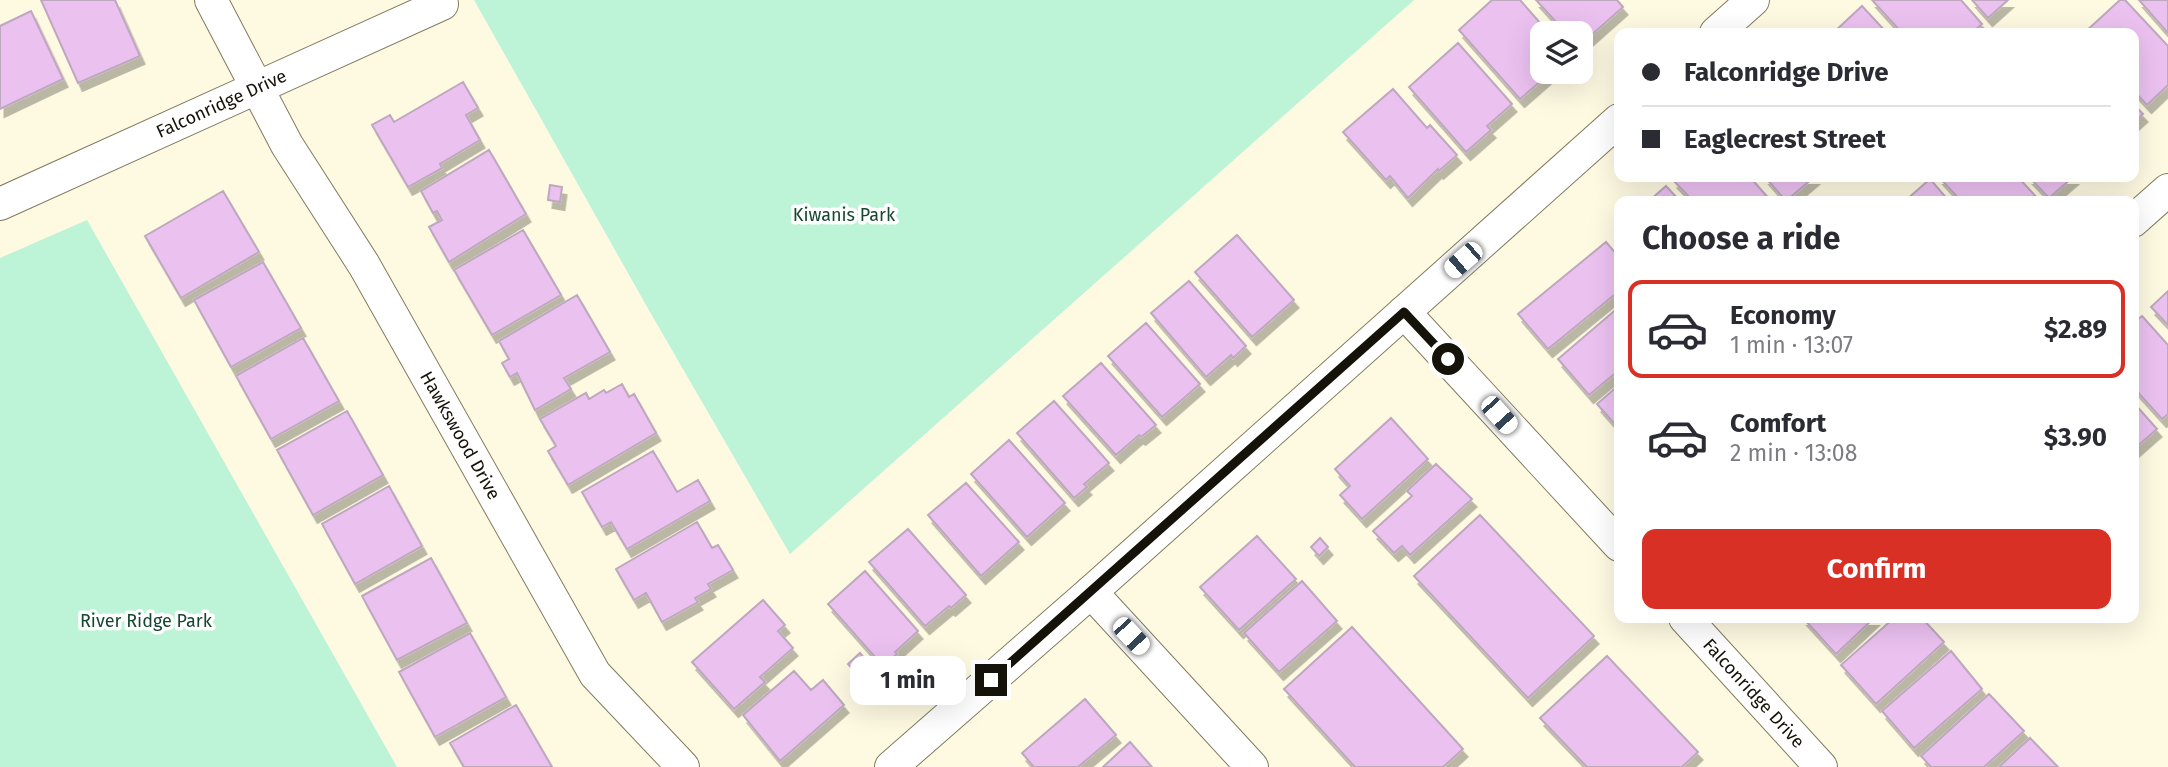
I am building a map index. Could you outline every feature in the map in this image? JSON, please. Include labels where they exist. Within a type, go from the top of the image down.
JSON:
[{"type":"street","name":"Hawkswood Drive","points":[[211,0],[287,145],[364,264],[595,674],[683,767]]},
{"type":"street","points":[[1722,28],[1753,0]]},
{"type":"street","name":"Falconridge Drive","points":[[0,204],[442,4]]},
{"type":"street","points":[[891,767],[1614,124]]},
{"type":"street","points":[[2139,217],[2168,190]]},
{"type":"street","points":[[1404,312],[1614,540]]},
{"type":"street","points":[[1091,592],[1252,767]]},
{"type":"street","name":"Falconridge Drive","points":[[1694,623],[1821,767]]},
{"type":"green space","name":"Kiwanis Park","points":[[474,0],[1414,0],[790,554]]},
{"type":"green space","name":"River Ridge Park","points":[[87,220],[397,767],[0,767],[0,258]]},
{"type":"building","points":[[41,0],[115,0],[140,56],[78,83]]},
{"type":"building","points":[[1492,0],[1520,0],[1538,21],[1530,21],[1530,84],[1537,84],[1520,99],[1459,30]]},
{"type":"building","points":[[1536,0],[1617,0],[1623,7],[1593,34],[1593,21],[1555,21]]},
{"type":"building","points":[[1872,0],[1961,0],[1982,24],[1978,28],[1897,28]]},
{"type":"building","points":[[1972,0],[2008,0],[1988,18]]},
{"type":"building","points":[[2120,0],[2125,0],[2168,46],[2168,85],[2147,105],[2139,96],[2139,28],[2089,28]]},
{"type":"building","points":[[2139,0],[2168,0],[2168,33]]},
{"type":"building","points":[[1862,6],[1882,28],[1838,28]]},
{"type":"building","points":[[31,11],[63,79],[0,109],[0,26]]},
{"type":"building","points":[[1458,43],[1512,104],[1487,126],[1491,130],[1466,152],[1409,87]]},
{"type":"building","points":[[463,82],[478,108],[466,115],[480,140],[440,164],[442,168],[408,187],[372,125],[390,115],[394,122]]},
{"type":"building","points":[[1393,89],[1427,128],[1430,125],[1457,155],[1408,198],[1390,176],[1386,180],[1343,132]]},
{"type":"building","points":[[489,150],[526,214],[449,262],[429,227],[442,220],[437,211],[433,213],[421,191]]},
{"type":"building","points":[[1675,182],[1754,182],[1767,196],[1688,196]]},
{"type":"building","points":[[1769,182],[1808,182],[1792,196],[1782,196]]},
{"type":"building","points":[[1927,182],[1933,182],[1945,196],[1911,196]]},
{"type":"building","points":[[1944,182],[2023,182],[2035,196],[1956,196]]},
{"type":"building","points":[[2034,182],[2067,182],[2051,196],[2047,196]]},
{"type":"building","points":[[550,185],[562,187],[560,202],[548,200]]},
{"type":"building","points":[[1666,186],[1675,196],[1655,196]]},
{"type":"building","points":[[223,191],[259,252],[181,298],[145,236]]},
{"type":"building","points":[[523,230],[561,295],[492,335],[454,270]]},
{"type":"building","points":[[1237,235],[1294,300],[1252,337],[1195,272]]},
{"type":"building","points":[[1606,242],[1614,251],[1614,295],[1548,349],[1518,314]]},
{"type":"building","points":[[263,262],[301,328],[231,367],[194,300]]},
{"type":"building","points":[[1189,281],[1246,346],[1206,377],[1151,313]]},
{"type":"building","points":[[2168,291],[2168,325],[2151,307]]},
{"type":"building","points":[[577,295],[610,352],[564,378],[571,389],[535,410],[517,373],[510,377],[502,363],[509,359],[499,341]]},
{"type":"building","points":[[1614,311],[1614,374],[1589,395],[1558,359]]},
{"type":"building","points":[[2142,316],[2168,345],[2168,414],[2162,419],[2139,394],[2139,318]]},
{"type":"building","points":[[1146,323],[1200,384],[1162,417],[1108,356]]},
{"type":"building","points":[[303,338],[339,401],[271,439],[236,376]]},
{"type":"building","points":[[1101,363],[1156,425],[1141,437],[1139,435],[1116,455],[1063,396]]},
{"type":"building","points":[[622,384],[629,397],[634,394],[656,433],[568,485],[548,451],[556,446],[540,419],[586,393],[589,399]]},
{"type":"building","points":[[1614,389],[1614,423],[1597,404]]},
{"type":"building","points":[[1054,401],[1109,463],[1084,484],[1087,487],[1074,498],[1017,433]]},
{"type":"building","points":[[2139,409],[2157,429],[2139,445]]},
{"type":"building","points":[[347,411],[383,475],[313,515],[277,450]]},
{"type":"building","points":[[1391,418],[1428,459],[1362,519],[1340,495],[1350,486],[1335,469]]},
{"type":"building","points":[[1009,440],[1065,503],[1027,537],[971,474]]},
{"type":"building","points":[[653,451],[677,492],[698,480],[710,501],[627,549],[611,522],[602,527],[582,492]]},
{"type":"building","points":[[1436,464],[1472,499],[1410,555],[1402,546],[1394,553],[1373,531],[1412,496],[1407,491]]},
{"type":"building","points":[[966,483],[1019,542],[981,576],[928,515]]},
{"type":"building","points":[[389,486],[422,546],[355,584],[322,524]]},
{"type":"building","points":[[1480,515],[1594,636],[1528,698],[1414,576]]},
{"type":"building","points":[[697,522],[712,548],[718,545],[733,570],[708,584],[711,589],[695,598],[698,602],[662,622],[646,593],[634,600],[616,569]]},
{"type":"building","points":[[908,529],[966,595],[925,626],[869,562]]},
{"type":"building","points":[[1257,536],[1296,579],[1239,630],[1200,587]]},
{"type":"building","points":[[1320,538],[1328,547],[1319,556],[1311,547]]},
{"type":"building","points":[[431,558],[467,623],[397,660],[362,596]]},
{"type":"building","points":[[865,571],[918,631],[883,666],[828,604]]},
{"type":"building","points":[[1302,581],[1337,621],[1279,672],[1244,633]]},
{"type":"building","points":[[763,600],[785,625],[778,631],[793,648],[760,677],[765,682],[734,709],[692,662]]},
{"type":"building","points":[[1808,623],[1869,623],[1836,654]]},
{"type":"building","points":[[1888,623],[1927,623],[1944,642],[1876,704],[1841,665]]},
{"type":"building","points":[[1352,627],[1463,749],[1443,767],[1355,767],[1284,689]]},
{"type":"building","points":[[470,633],[506,697],[435,737],[399,672]]},
{"type":"building","points":[[1951,651],[1982,689],[1914,748],[1882,711]]},
{"type":"building","points":[[860,653],[870,665],[858,675],[848,664]]},
{"type":"building","points":[[1607,656],[1698,752],[1682,767],[1587,767],[1540,718]]},
{"type":"building","points":[[794,671],[811,690],[823,680],[844,705],[780,761],[743,715]]},
{"type":"building","points":[[1989,694],[2024,731],[1984,767],[1931,767],[1921,756]]},
{"type":"building","points":[[1085,699],[1116,735],[1078,767],[1034,767],[1022,753]]},
{"type":"building","points":[[516,705],[552,767],[464,767],[450,743]]},
{"type":"building","points":[[2030,738],[2058,767],[1999,767]]},
{"type":"building","points":[[1130,742],[1152,767],[1103,767]]},
{"type":"route","points":[[991,680],[1404,312],[1448,359]]}]
